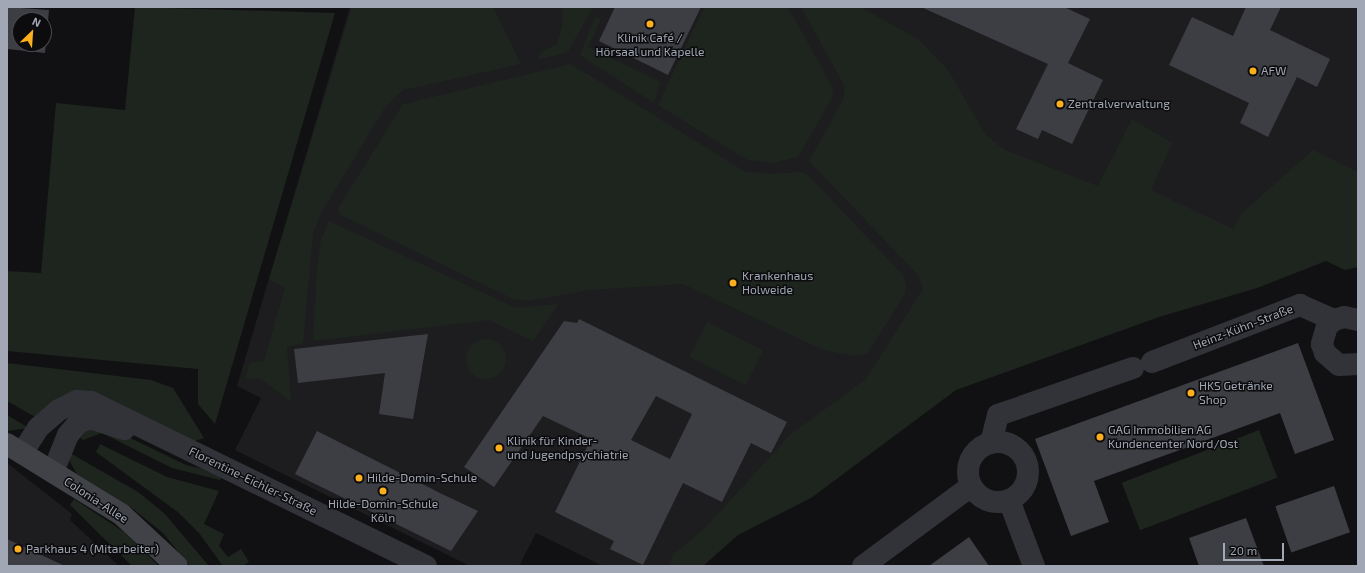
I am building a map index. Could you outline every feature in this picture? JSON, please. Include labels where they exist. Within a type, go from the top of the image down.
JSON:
[{"type":"main road","name":"Colonia-Allee","points":[[15,449],[121,514],[176,566]]},
{"type":"street","name":"Heinz-Kühn-Straße","points":[[991,443],[998,415],[1142,365],[1300,305],[1334,320],[1344,317],[1358,320]]},
{"type":"street","points":[[1334,320],[1323,335],[1325,353],[1339,365],[1358,365]]},
{"type":"street","name":"Florentine-Eichler-Straße","points":[[15,449],[59,410],[77,401],[106,406],[167,438],[426,566]]},
{"type":"street","name":"Florentine-Eichler-Straße","points":[[53,472],[68,435],[78,423],[90,418],[167,438]]},
{"type":"street","points":[[991,443],[1010,445],[1026,463],[1024,487],[1009,500],[992,502],[971,486],[971,460],[991,443]]},
{"type":"street","points":[[864,566],[971,486]]},
{"type":"street","points":[[1009,500],[1034,566]]},
{"type":"shaded area","points":[[135,7],[335,13],[215,424],[198,404],[198,369],[7,351],[7,271],[41,273],[56,103],[125,110]]},
{"type":"shaded area","name":"Krankenhaus Holweide","points":[[350,7],[1358,7],[1358,242],[1243,268],[927,401],[736,534],[700,566],[603,566],[536,533],[519,566],[470,566],[235,450],[261,398],[237,386]]},
{"type":"shaded area","points":[[352,7],[493,7],[521,64],[403,90],[386,106],[320,215],[313,233],[303,343],[287,347],[291,402],[261,379],[245,378],[250,363],[264,361],[285,288],[269,279]]},
{"type":"shaded area","points":[[562,7],[593,7],[568,52],[537,60],[541,52],[557,44],[563,23]]},
{"type":"shaded area","points":[[704,7],[788,7],[833,88],[832,98],[798,157],[772,163],[747,160],[658,105]]},
{"type":"shaded area","points":[[801,7],[860,7],[918,39],[948,70],[986,135],[1005,150],[1098,186],[1132,119],[1172,143],[1151,190],[1233,229],[1241,214],[1313,150],[1358,172],[1358,267],[1345,270],[1326,261],[1257,288],[1159,317],[956,390],[811,498],[738,535],[703,566],[669,566],[673,555],[705,528],[790,435],[866,379],[923,289],[918,275],[809,161],[843,100],[845,87]]},
{"type":"shaded area","points":[[595,17],[601,19],[588,47],[661,82],[654,103],[580,55]]},
{"type":"shaded area","points":[[571,64],[744,171],[772,174],[801,172],[808,175],[903,275],[906,285],[905,294],[867,354],[853,356],[823,350],[683,284],[589,290],[527,301],[513,299],[341,215],[337,210],[403,104]]},
{"type":"shaded area","points":[[329,221],[516,308],[559,304],[533,341],[489,320],[313,341],[317,268],[321,240]]},
{"type":"shaded area","points":[[707,322],[763,351],[745,385],[689,357]]},
{"type":"shaded area","points":[[482,339],[490,339],[497,342],[503,348],[506,359],[503,370],[497,376],[490,379],[482,379],[475,376],[469,370],[466,363],[466,355],[469,348],[475,342]]},
{"type":"shaded area","points":[[7,363],[151,380],[173,388],[204,438],[194,441],[112,401],[39,419],[7,401]]},
{"type":"shaded area","points":[[7,415],[29,428],[7,431]]},
{"type":"shaded area","points":[[90,427],[126,436],[186,465],[224,474],[220,480],[172,468],[102,433],[83,440],[77,434]]},
{"type":"shaded area","points":[[1259,430],[1277,478],[1140,530],[1122,483]]},
{"type":"shaded area","points":[[100,444],[167,477],[219,491],[204,524],[224,534],[219,546],[228,557],[241,549],[249,562],[243,566],[223,566],[199,533],[179,513],[96,452]]},
{"type":"shaded area","points":[[70,453],[138,492],[164,513],[209,566],[190,566],[163,533],[132,508],[77,474],[70,462]]},
{"type":"shaded area","points":[[7,463],[72,514],[70,520],[119,566],[7,566]]},
{"type":"shaded area","points":[[74,499],[124,532],[159,566],[132,566],[70,505]]},
{"type":"building","points":[[7,7],[49,10],[49,12],[12,12],[12,50],[7,49]]},
{"type":"building","name":"Klinik Café / Hörsaal und Kapelle","points":[[615,7],[701,7],[668,75],[599,41]]},
{"type":"building","points":[[921,7],[1064,7],[1090,19],[1068,63],[1103,80],[1072,144],[1042,130],[1038,139],[1016,129],[1048,64]]},
{"type":"building","name":"AFW","points":[[1246,7],[1281,7],[1270,30],[1330,59],[1317,87],[1297,77],[1268,137],[1240,123],[1249,103],[1169,65],[1192,17],[1233,36]]},
{"type":"building","points":[[579,319],[787,422],[771,453],[751,443],[722,502],[683,483],[643,565],[610,549],[614,541],[555,512],[591,439],[543,416],[494,487],[464,467],[564,321],[577,323]],"holes":[[[656,396],[692,414],[670,459],[631,440]]]},
{"type":"building","points":[[428,334],[413,419],[379,414],[385,373],[298,383],[294,349]]},
{"type":"building","points":[[1298,343],[1334,440],[1295,454],[1280,413],[1094,481],[1109,522],[1071,536],[1035,439]]},
{"type":"building","name":"Hilde-Domin-Schule Köln","points":[[317,431],[478,511],[451,551],[295,474]]},
{"type":"building","points":[[1334,486],[1350,532],[1291,553],[1275,506]]},
{"type":"building","points":[[1246,518],[1264,566],[1199,566],[1189,538]]},
{"type":"building","points":[[969,537],[989,566],[929,566]]},
{"type":"building","name":"Parkhaus 4 (Mitarbeiter)","points":[[7,539],[65,566],[7,566]]},
{"type":"place","name":"Klinik Café / Hörsaal und Kapelle","points":[[650,24]]},
{"type":"place","name":"AFW","points":[[1253,71]]},
{"type":"place","name":"Zentralverwaltung","points":[[1060,104]]},
{"type":"place","name":"Krankenhaus Holweide","points":[[733,283]]},
{"type":"place","name":"HKS Getränke Shop","points":[[1191,393]]},
{"type":"place","name":"GAG Immobilien AG Kundencenter Nord/Ost","points":[[1100,437]]},
{"type":"place","name":"Klinik für Kinder- und Jugendpsychiatrie","points":[[499,448]]},
{"type":"place","name":"Hilde-Domin-Schule","points":[[359,478]]},
{"type":"place","name":"Hilde-Domin-Schule Köln","points":[[383,491]]},
{"type":"place","name":"Parkhaus 4 (Mitarbeiter)","points":[[18,549]]}]
